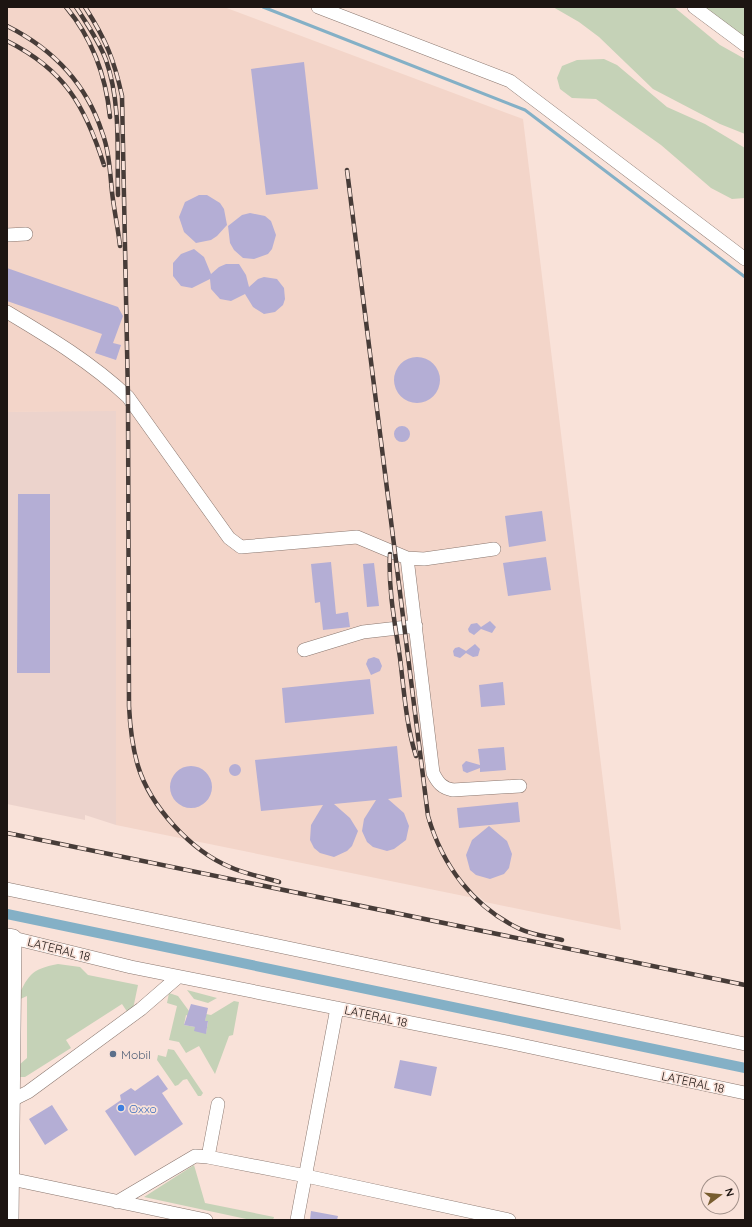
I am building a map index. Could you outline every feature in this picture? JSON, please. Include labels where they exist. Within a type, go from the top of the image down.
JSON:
[{"type":"main road","points":[[10,938],[10,1220]]},
{"type":"street","points":[[318,7],[510,81],[745,259]]},
{"type":"street","points":[[694,7],[745,45]]},
{"type":"street","points":[[7,235],[26,234]]},
{"type":"street","points":[[7,312],[52,339],[110,380],[128,397],[229,538],[241,547],[358,537],[369,540],[407,558],[424,559],[494,549]]},
{"type":"street","points":[[407,558],[433,773],[437,782],[445,788],[453,790],[520,786]]},
{"type":"street","points":[[304,650],[363,632],[416,626]]},
{"type":"street","points":[[7,889],[745,1044]]},
{"type":"street","name":"LATERAL 18","points":[[10,938],[178,977],[507,1042],[745,1093]]},
{"type":"street","points":[[10,1101],[28,1092],[142,1009],[178,977]]},
{"type":"street","points":[[297,1220],[337,1008]]},
{"type":"street","points":[[208,1157],[218,1104]]},
{"type":"street","points":[[117,1202],[195,1156],[208,1157],[306,1176],[509,1220]]},
{"type":"street","points":[[11,1178],[206,1220]]},
{"type":"shaded area","points":[[7,7],[224,7],[523,119],[621,930],[485,902],[476,894],[469,897],[116,825],[116,411],[7,412]]},
{"type":"shaded area","points":[[116,410],[116,825],[85,815],[85,820],[7,804],[7,412]]},
{"type":"green space","points":[[553,7],[674,7],[720,45],[745,59],[745,134],[720,124],[653,89],[599,37],[579,22]]},
{"type":"green space","points":[[699,7],[745,7],[745,42]]},
{"type":"green space","points":[[604,59],[617,65],[667,107],[705,124],[745,148],[745,198],[732,199],[711,188],[661,145],[596,99],[572,98],[560,89],[557,78],[562,66],[577,60]]},
{"type":"green space","points":[[58,964],[80,967],[88,975],[138,985],[133,1009],[128,1013],[122,1004],[66,1040],[71,1048],[25,1077],[19,1077],[19,1065],[27,1058],[27,996],[16,1001],[31,975],[41,968]]},
{"type":"green space","points":[[187,990],[217,998],[208,1003],[194,999]]},
{"type":"green space","points":[[169,993],[178,996],[189,1011],[188,1016],[186,1015],[184,1025],[195,1027],[206,1033],[208,1022],[205,1021],[206,1014],[211,1015],[234,1001],[239,1002],[233,1035],[229,1036],[215,1074],[199,1046],[186,1053],[179,1042],[169,1040],[177,1006],[167,1003]]},
{"type":"green space","points":[[168,1049],[174,1050],[203,1093],[201,1096],[198,1096],[187,1079],[175,1086],[157,1060],[158,1055],[166,1057]]},
{"type":"green space","points":[[194,1165],[205,1203],[274,1217],[273,1220],[251,1220],[144,1197]]},
{"type":"building","points":[[304,62],[318,189],[266,195],[251,69]]},
{"type":"building","points":[[199,195],[207,195],[220,203],[224,209],[227,225],[211,240],[196,243],[184,232],[179,217],[185,202]]},
{"type":"building","points":[[250,213],[265,216],[271,221],[276,235],[272,249],[268,254],[254,259],[243,258],[234,250],[230,243],[228,226],[242,215]]},
{"type":"building","points":[[194,249],[204,257],[211,274],[219,267],[226,264],[239,264],[246,275],[249,287],[258,279],[264,277],[277,279],[284,288],[285,299],[283,305],[275,312],[264,314],[253,307],[245,294],[231,301],[220,299],[211,289],[210,279],[192,288],[181,286],[173,276],[173,263],[181,254]]},
{"type":"building","points":[[7,268],[118,307],[123,316],[113,343],[121,345],[116,360],[95,353],[102,334],[7,301]]},
{"type":"building","points":[[412,357],[422,357],[430,361],[436,367],[440,375],[440,385],[436,393],[430,399],[422,403],[412,403],[404,399],[398,393],[394,385],[394,375],[398,367],[404,361]]},
{"type":"building","points":[[399,426],[405,426],[410,431],[408,440],[405,442],[399,442],[394,437],[394,431]]},
{"type":"building","points":[[18,494],[50,494],[50,673],[17,673]]},
{"type":"building","points":[[542,511],[546,541],[509,547],[505,516]]},
{"type":"building","points":[[546,557],[551,590],[508,596],[503,563]]},
{"type":"building","points":[[331,562],[336,614],[348,612],[350,627],[323,630],[320,602],[315,603],[311,564]]},
{"type":"building","points":[[374,563],[379,606],[367,607],[363,564]]},
{"type":"building","points":[[490,621],[496,627],[492,633],[481,629],[474,635],[469,632],[468,629],[471,624],[477,623],[481,627]]},
{"type":"building","points":[[475,644],[480,649],[478,656],[473,657],[466,653],[460,658],[454,656],[453,651],[455,648],[459,647],[466,651]]},
{"type":"building","points":[[374,657],[379,659],[382,666],[380,671],[371,675],[366,664],[368,659]]},
{"type":"building","points":[[370,679],[374,714],[285,723],[282,688]]},
{"type":"building","points":[[503,682],[505,705],[481,707],[479,685]]},
{"type":"building","points":[[397,746],[402,797],[388,799],[404,813],[409,826],[406,840],[394,849],[387,851],[373,847],[367,842],[362,831],[364,819],[376,800],[334,804],[350,818],[358,831],[352,846],[347,851],[334,857],[320,853],[314,848],[310,840],[311,825],[323,805],[261,811],[255,760]]},
{"type":"building","points":[[504,747],[506,770],[480,772],[480,768],[467,773],[463,771],[462,765],[466,761],[480,765],[478,749]]},
{"type":"building","points":[[235,764],[239,766],[241,770],[239,774],[235,776],[231,774],[229,770],[231,766]]},
{"type":"building","points":[[191,766],[206,772],[212,787],[206,802],[191,808],[176,802],[170,787],[176,772]]},
{"type":"building","points":[[518,802],[520,822],[459,828],[457,808]]},
{"type":"building","points":[[489,826],[507,841],[512,854],[509,868],[504,874],[490,879],[476,875],[470,870],[466,855],[472,840]]},
{"type":"building","points":[[191,1004],[208,1008],[205,1021],[208,1021],[206,1034],[194,1031],[195,1027],[184,1025]]},
{"type":"building","points":[[400,1060],[437,1067],[431,1096],[394,1088]]},
{"type":"building","points":[[158,1075],[168,1089],[162,1093],[183,1124],[135,1156],[105,1111],[121,1100],[120,1095],[131,1088],[135,1091]]},
{"type":"building","points":[[52,1105],[68,1130],[45,1145],[29,1119]]},
{"type":"building","points":[[311,1211],[338,1216],[337,1220],[310,1220]]},
{"type":"waterway","points":[[263,7],[525,110],[745,277]]},
{"type":"waterway","points":[[7,914],[745,1068]]},
{"type":"railway","points":[[66,7],[83,32],[96,59],[105,87],[110,117]]},
{"type":"railway","points":[[76,7],[100,46],[111,76],[116,110],[118,195]]},
{"type":"railway","points":[[85,7],[104,40],[116,71],[122,96],[128,397],[129,706],[134,751],[138,766],[152,796],[174,826],[187,839],[215,860],[248,874],[279,882]]},
{"type":"railway","points":[[7,26],[39,45],[53,57],[66,69],[87,98],[95,114],[106,146],[120,246]]},
{"type":"railway","points":[[7,41],[27,52],[44,64],[58,77],[70,92],[89,125],[104,165]]},
{"type":"railway","points":[[347,170],[428,816],[434,834],[451,867],[462,883],[488,909],[503,920],[520,929],[562,940]]},
{"type":"railway","points":[[390,554],[392,606],[404,695],[416,756]]},
{"type":"railway","points":[[7,833],[745,985]]},
{"type":"place","name":"Mobil","points":[[113,1054]]},
{"type":"place","name":"Oxxo","points":[[121,1108]]}]
